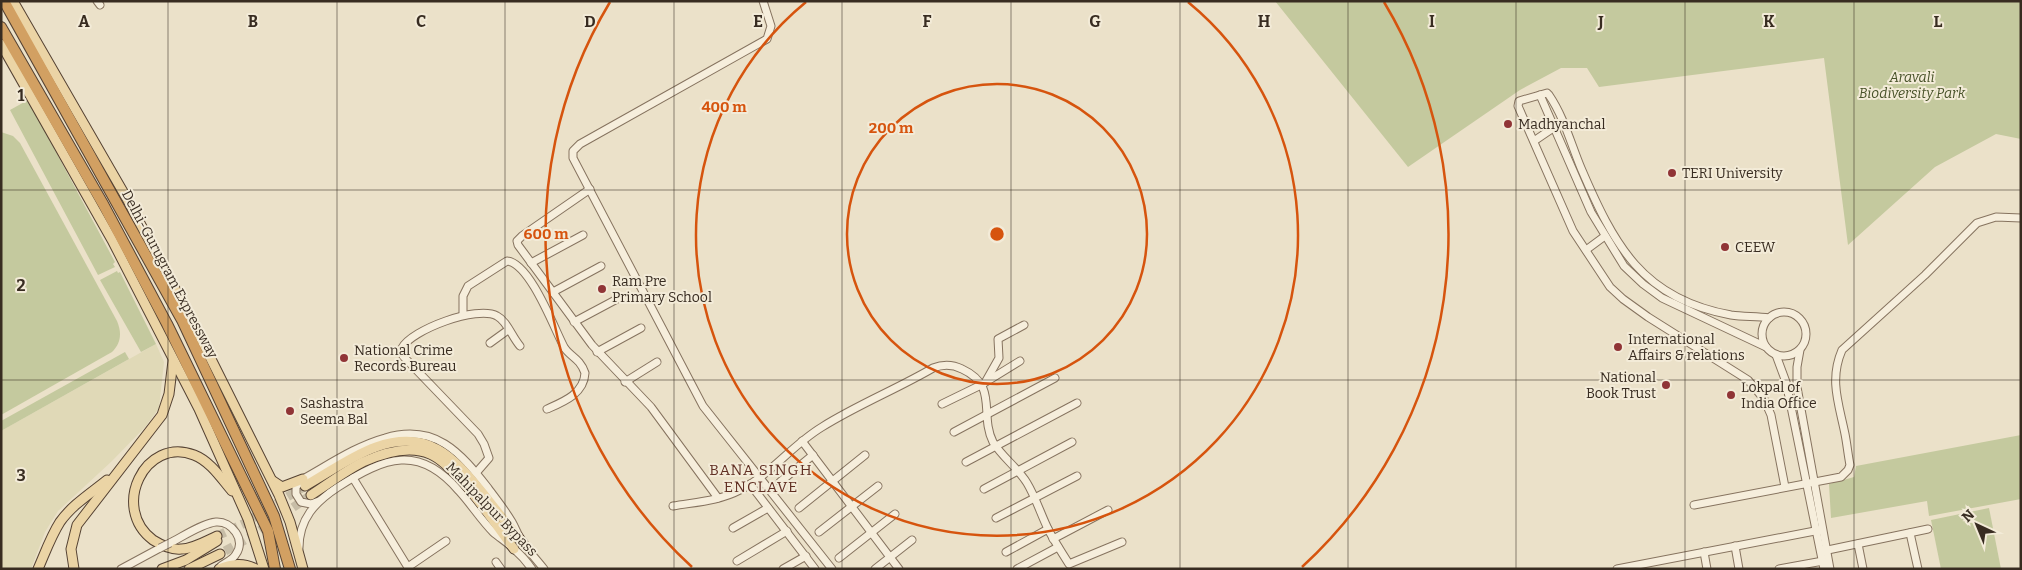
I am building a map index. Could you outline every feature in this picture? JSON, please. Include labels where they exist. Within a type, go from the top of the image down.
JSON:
[{"type":"highway","name":"Delhi-Gurugram Expressway","points":[[4,1],[182,320],[274,516],[290,569]]},
{"type":"highway","name":"Delhi-Gurugram Expressway","points":[[1,28],[103,204],[167,324],[268,531],[276,569]]},
{"type":"main road","points":[[14,1],[126,197],[189,315],[273,481],[290,522],[303,569]]},
{"type":"main road","points":[[1,44],[112,240],[199,409],[256,539],[264,569]]},
{"type":"main road","points":[[74,569],[70,549],[77,525],[156,424],[166,406],[173,361]]},
{"type":"main road","points":[[273,481],[282,487],[304,482],[375,448],[398,442],[422,443],[435,447],[459,465],[523,543]]},
{"type":"main road","points":[[38,569],[51,538],[63,518],[116,471],[137,448]]},
{"type":"main road","points":[[311,495],[353,468],[379,456],[401,451],[430,454],[454,472],[514,549]]},
{"type":"main road","points":[[162,569],[186,560],[218,538],[191,547],[169,548],[151,538],[140,526],[133,509],[134,488],[141,474],[154,461],[162,456],[178,452],[194,455],[211,466],[240,501]]},
{"type":"main road","points":[[188,569],[223,553],[201,569]]},
{"type":"main road","points":[[217,569],[238,564],[249,565],[256,569]]},
{"type":"street","points":[[763,1],[770,17],[771,29],[769,36],[762,43],[576,148],[573,151],[573,158],[703,406],[832,569]]},
{"type":"street","points":[[1770,318],[1733,315],[1716,311],[1674,296],[1648,279],[1627,255],[1606,221],[1549,95],[1547,93],[1521,100],[1518,103],[1573,231],[1610,287],[1623,299],[1731,368],[1755,387],[1764,399],[1771,415],[1785,487]]},
{"type":"street","points":[[1540,95],[1591,212],[1605,236],[1634,276],[1662,298],[1766,347],[1776,355],[1786,382],[1824,551],[1830,569]]},
{"type":"street","points":[[1534,141],[1562,122]]},
{"type":"street","points":[[590,189],[519,239],[518,245],[597,352],[651,407],[718,498]]},
{"type":"street","points":[[1694,505],[1840,477],[1848,470],[1850,465],[1835,375],[1837,362],[1842,350],[1925,275],[1977,223],[1984,219],[1996,217],[2021,218]]},
{"type":"street","points":[[531,263],[583,235]]},
{"type":"street","points":[[1586,250],[1605,236]]},
{"type":"street","points":[[463,314],[464,293],[471,283],[506,262],[513,262],[522,271],[550,315],[565,349],[575,357],[585,373],[584,382],[568,400],[547,409]]},
{"type":"street","points":[[552,292],[601,266]]},
{"type":"street","points":[[574,322],[619,298]]},
{"type":"street","points":[[476,473],[488,458],[482,440],[403,356],[401,351],[405,342],[414,336],[463,314],[478,312],[493,314],[501,318],[520,346]]},
{"type":"street","points":[[1766,347],[1762,332],[1764,324],[1770,318],[1778,313],[1788,312],[1801,320],[1805,327],[1806,336],[1800,350],[1797,386],[1810,482]]},
{"type":"street","points":[[983,384],[999,358],[998,339],[1024,325]]},
{"type":"street","points":[[597,352],[641,328]]},
{"type":"street","points":[[490,343],[508,330]]},
{"type":"street","points":[[1776,355],[1787,356],[1800,350]]},
{"type":"street","points":[[942,404],[983,384],[1020,361]]},
{"type":"street","points":[[625,382],[657,362]]},
{"type":"street","points":[[673,506],[718,498],[750,484],[802,441],[834,420],[946,364],[970,373],[983,384],[990,434],[996,446],[1018,470],[1035,497],[1048,530],[1071,564],[1122,542]]},
{"type":"street","points":[[954,432],[1055,378]]},
{"type":"street","points":[[966,462],[1077,403]]},
{"type":"street","name":"Mahipalpur Bypass","points":[[304,482],[349,452],[374,441],[412,433],[432,437],[448,445],[476,473],[512,521],[523,543],[544,569]]},
{"type":"street","points":[[802,441],[899,569]]},
{"type":"street","points":[[984,489],[1072,442]]},
{"type":"street","points":[[780,482],[813,454]]},
{"type":"street","points":[[799,508],[865,455]]},
{"type":"street","name":"Mahipalpur Bypass","points":[[299,549],[302,528],[309,512],[319,500],[376,466],[390,461],[403,460],[428,464],[450,480],[494,532],[514,549],[532,569]]},
{"type":"street","points":[[996,518],[1077,476]]},
{"type":"street","points":[[353,478],[408,568],[446,540]]},
{"type":"street","points":[[304,482],[296,488],[299,500],[307,504],[319,500]]},
{"type":"street","points":[[750,484],[816,569]]},
{"type":"street","points":[[819,532],[878,486]]},
{"type":"street","points":[[733,528],[768,508]]},
{"type":"street","points":[[1053,539],[1108,510]]},
{"type":"street","points":[[839,558],[895,514]]},
{"type":"street","points":[[121,569],[213,522],[222,522],[229,525],[238,537],[238,551],[234,557],[217,569]]},
{"type":"street","points":[[1824,551],[1928,529]]},
{"type":"street","points":[[1006,552],[1048,530]]},
{"type":"street","points":[[1617,569],[1650,566],[1704,552],[1820,530]]},
{"type":"street","points":[[738,561],[787,531]]},
{"type":"street","points":[[1910,533],[1918,569]]},
{"type":"street","points":[[875,569],[912,540]]},
{"type":"street","points":[[1858,544],[1862,569]]},
{"type":"street","points":[[1735,546],[1739,569]]},
{"type":"street","points":[[1017,569],[1058,547]]},
{"type":"street","points":[[1779,569],[1823,565],[1824,551]]},
{"type":"street","points":[[1704,552],[1707,569]]},
{"type":"street","points":[[783,569],[806,556]]},
{"type":"street","points":[[496,562],[501,569]]},
{"type":"shaded area","points":[[156,344],[164,362],[159,408],[146,426],[112,461],[58,511],[45,532],[31,569],[1,569],[1,431]]},
{"type":"green space","name":"Aravali Biodiversity Park","points":[[1275,1],[2021,1],[2021,139],[1996,134],[1935,167],[1848,245],[1824,58],[1599,87],[1587,68],[1561,68],[1520,90],[1408,167]]},
{"type":"green space","points":[[28,100],[115,262],[113,264],[115,267],[98,275],[10,110]]},
{"type":"green space","points":[[1,132],[13,136],[20,143],[117,321],[120,334],[119,341],[112,352],[1,415]]},
{"type":"green space","points":[[117,271],[118,273],[120,272],[156,344],[141,352],[100,280]]},
{"type":"green space","points":[[125,352],[129,359],[1,431],[1,421]]},
{"type":"green space","points":[[2021,435],[2021,499],[1929,516],[1927,501],[1831,518],[1829,484],[1854,477],[1856,466]]},
{"type":"green space","points":[[1989,508],[2001,569],[1941,569],[1931,520]]},
{"type":"tunnel","points":[[217,536],[245,523],[305,486]]},
{"type":"tunnel","points":[[225,551],[252,536],[311,495]]},
{"type":"place","name":"Madhyanchal","points":[[1508,124]]},
{"type":"place","name":"TERI University","points":[[1672,173]]},
{"type":"place","name":"CEEW","points":[[1725,247]]},
{"type":"place","name":"Ram Pre Primary School","points":[[602,289]]},
{"type":"place","name":"International Affairs & relations","points":[[1618,347]]},
{"type":"place","name":"National Crime Records Bureau","points":[[344,358]]},
{"type":"place","name":"National Book Trust","points":[[1666,385]]},
{"type":"place","name":"Lokpal of India Office","points":[[1731,395]]},
{"type":"place","name":"Sashastra Seema Bal","points":[[290,411]]},
{"type":"district","name":"BANA SINGH ENCLAVE","points":[[761,478]]}]
